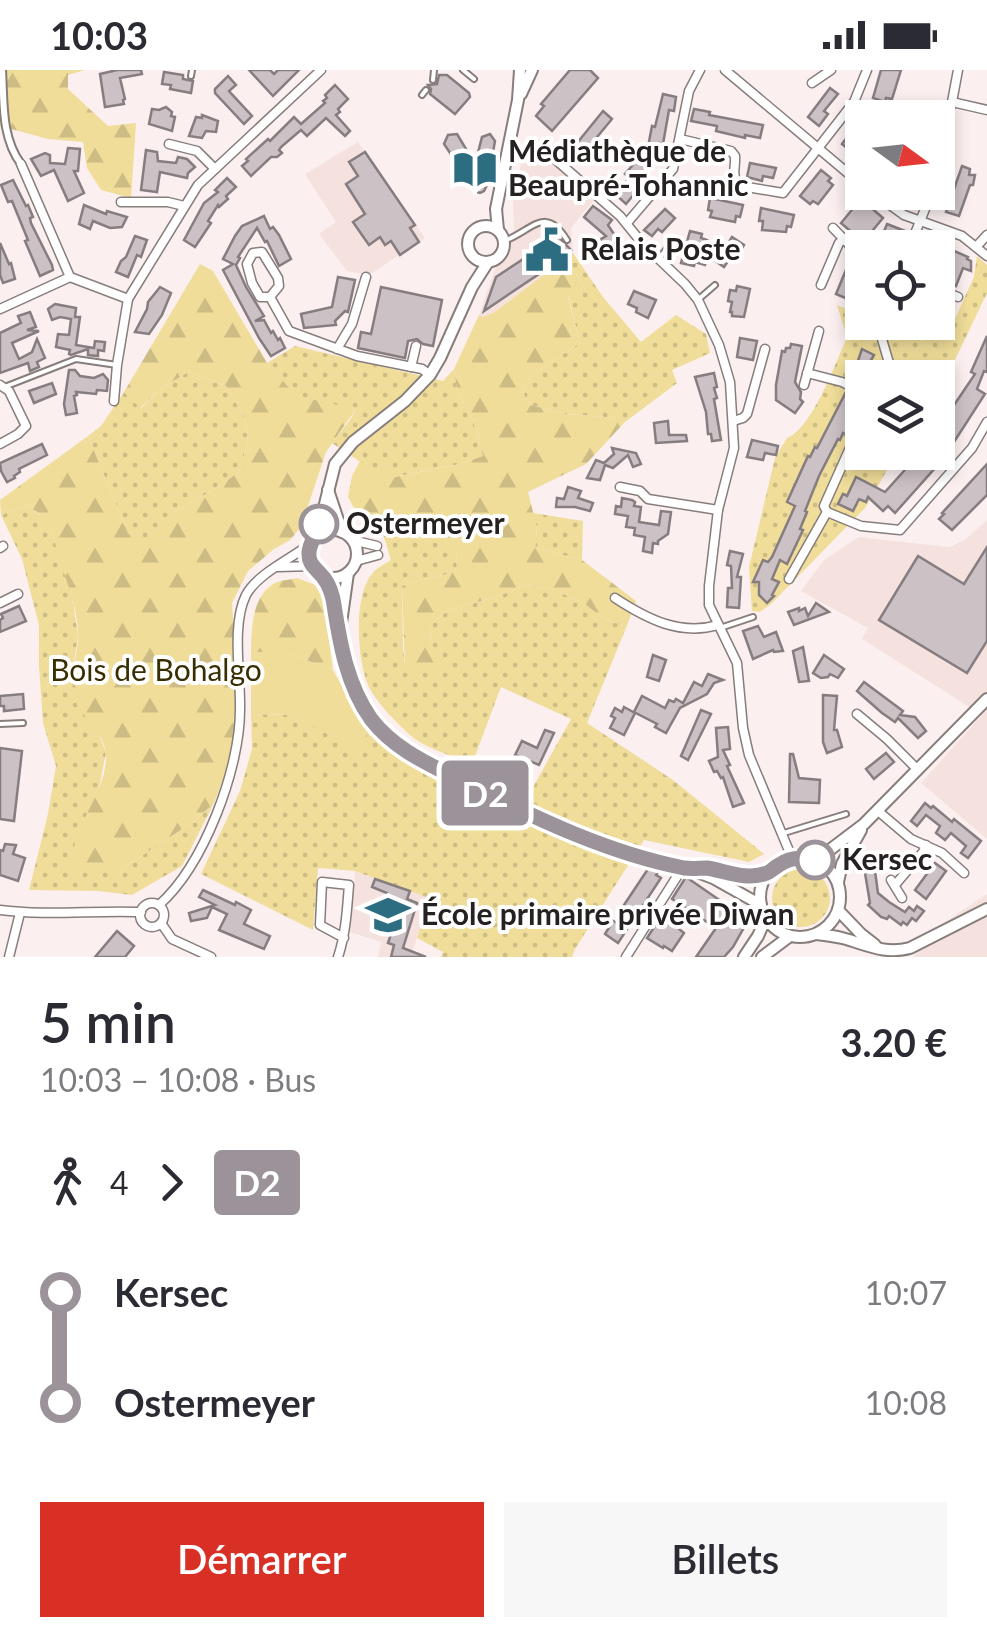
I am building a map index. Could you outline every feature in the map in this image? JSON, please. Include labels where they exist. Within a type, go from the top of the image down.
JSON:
[{"type":"street","points":[[2,70],[12,152],[21,164],[70,277]]},
{"type":"street","points":[[114,401],[128,299],[184,206],[198,185],[321,70]]},
{"type":"street","points":[[474,258],[488,262],[502,254],[504,241],[498,230],[496,209],[518,100],[520,70]]},
{"type":"street","points":[[518,100],[532,70]]},
{"type":"street","points":[[628,224],[670,173],[690,86],[700,70]]},
{"type":"street","points":[[725,70],[845,171]]},
{"type":"street","points":[[812,83],[830,70]]},
{"type":"street","points":[[680,139],[731,151],[738,183],[779,194],[788,188],[854,102],[867,70]]},
{"type":"street","points":[[952,100],[958,70]]},
{"type":"street","points":[[955,103],[987,110]]},
{"type":"street","points":[[169,144],[197,151],[216,169]]},
{"type":"street","points":[[548,152],[628,224],[698,300],[728,370],[733,454],[718,510],[709,597],[714,618],[737,663],[746,747],[792,858]]},
{"type":"street","points":[[121,202],[184,206]]},
{"type":"street","points":[[472,286],[474,258],[468,243],[472,232],[496,209]]},
{"type":"street","points":[[895,210],[962,236],[987,256]]},
{"type":"street","points":[[916,230],[925,210]]},
{"type":"street","points":[[482,226],[498,230]]},
{"type":"street","points":[[821,285],[844,239],[833,228]]},
{"type":"street","points":[[976,246],[987,236]]},
{"type":"street","points":[[262,252],[278,278],[279,286],[270,297],[260,297],[252,283],[247,264],[253,253],[262,252]]},
{"type":"street","points":[[488,262],[472,286],[430,375],[405,401],[353,442],[331,473],[309,550],[312,566],[323,576],[332,594],[345,662],[355,691],[372,720],[418,759],[530,816],[619,850],[687,868],[762,905]]},
{"type":"street","points":[[0,309],[70,277],[128,299]]},
{"type":"street","points":[[337,348],[352,324],[366,278]]},
{"type":"street","points":[[270,297],[290,331],[357,356],[422,369],[430,375]]},
{"type":"street","points":[[804,386],[819,332]]},
{"type":"street","points":[[411,367],[416,346]]},
{"type":"street","points":[[733,422],[747,414],[764,349]]},
{"type":"street","points":[[807,372],[845,384]]},
{"type":"street","points":[[0,444],[26,426],[10,391],[3,386]]},
{"type":"street","points":[[826,509],[861,526],[900,530],[984,434],[987,422]]},
{"type":"street","points":[[789,579],[826,509],[845,463]]},
{"type":"street","points":[[620,487],[640,490],[648,499],[718,510]]},
{"type":"street","points":[[328,488],[342,532]]},
{"type":"street","points":[[159,905],[182,881],[222,802],[233,769],[239,737],[242,606],[252,586],[269,571],[329,530],[342,532],[377,550],[356,560],[348,573],[340,629]]},
{"type":"street","points":[[352,540],[356,560]]},
{"type":"street","points":[[278,567],[312,566]]},
{"type":"street","points":[[323,576],[336,578],[348,573]]},
{"type":"street","points":[[0,602],[18,594]]},
{"type":"street","points":[[615,598],[657,622],[692,629],[719,626]]},
{"type":"street","points":[[813,860],[864,824],[987,699]]},
{"type":"street","points":[[856,714],[918,770]]},
{"type":"street","points":[[878,811],[911,838],[942,853],[964,873]]},
{"type":"street","points":[[838,884],[828,869],[813,860],[792,858],[783,862],[769,873],[762,888],[766,918],[790,936],[808,937],[833,920],[838,910],[842,864],[864,824]]},
{"type":"street","points":[[902,898],[893,883],[926,845]]},
{"type":"street","points":[[687,868],[748,876],[769,873]]},
{"type":"street","points":[[626,957],[687,868]]},
{"type":"street","points":[[338,957],[344,938],[349,884],[322,882],[320,925],[344,938]]},
{"type":"street","points":[[148,903],[159,905],[164,914],[160,923],[145,924],[141,912],[148,903]]},
{"type":"street","points":[[816,934],[896,952],[987,909]]},
{"type":"street","points":[[0,910],[141,912]]},
{"type":"street","points":[[838,910],[884,952]]},
{"type":"street","points":[[9,957],[20,912]]},
{"type":"street","points":[[744,957],[766,918]]},
{"type":"street","points":[[160,923],[172,939],[212,957]]},
{"type":"street","points":[[762,957],[790,936]]},
{"type":"lane","points":[[433,80],[434,70]]},
{"type":"lane","points":[[463,70],[474,79]]},
{"type":"lane","points":[[504,241],[544,222],[559,226],[568,240]]},
{"type":"lane","points":[[659,259],[670,244]]},
{"type":"lane","points":[[698,300],[715,285]]},
{"type":"lane","points":[[3,386],[76,359],[117,364]]},
{"type":"lane","points":[[719,626],[753,617]]},
{"type":"lane","points":[[0,724],[22,723]]},
{"type":"lane","points":[[782,833],[846,814]]},
{"type":"shaded area","points":[[358,142],[425,238],[369,275],[347,271],[319,234],[336,222],[305,174]]},
{"type":"shaded area","points":[[524,152],[547,159],[594,200],[571,228],[573,253],[483,317],[479,315],[495,269],[514,230],[513,198]]},
{"type":"shaded area","points":[[987,520],[987,839],[921,783],[982,715],[862,639],[868,628],[801,591],[824,560],[859,537],[949,547],[965,540]]},
{"type":"shaded area","name":"École primaire privée Diwan","points":[[355,871],[429,898],[411,957],[378,957],[381,942],[350,932]]},
{"type":"shaded area","points":[[987,894],[987,957],[914,957],[924,936]]},
{"type":"green space","points":[[0,70],[85,70],[68,75],[68,89],[108,126],[136,123],[131,198],[101,190],[87,168],[83,142],[48,139],[0,126]]},
{"type":"green space","points":[[573,253],[641,342],[676,315],[706,334],[710,353],[672,370],[677,383],[625,422],[527,404],[522,388],[534,373],[580,343],[568,295],[585,289],[566,258]]},
{"type":"green space","points":[[977,256],[987,265],[987,293],[955,360],[845,360],[845,470],[887,470],[865,508],[771,604],[760,612],[752,611],[749,567],[775,458],[787,438],[814,409],[846,340],[955,340],[955,319],[974,277]]},
{"type":"green space","points":[[566,258],[585,289],[579,301],[568,297],[580,343],[534,373],[522,388],[527,404],[625,422],[586,464],[528,492],[537,528],[535,548],[582,560],[636,601],[626,628],[552,589],[525,585],[449,610],[430,624],[431,644],[443,667],[442,677],[405,668],[402,586],[457,570],[456,549],[423,539],[383,534],[360,519],[348,497],[352,476],[360,461],[395,477],[483,456],[473,420],[457,391],[454,369],[479,315],[493,313]]},
{"type":"green space","name":"Bois de Bohalgo","points":[[200,264],[213,271],[267,363],[296,396],[356,409],[326,452],[301,527],[248,571],[232,603],[238,696],[233,754],[214,803],[193,822],[120,870],[74,872],[75,843],[105,771],[105,748],[74,696],[77,625],[50,525],[27,505],[1,515],[0,500],[88,436],[128,533],[145,543],[170,514],[239,472],[248,441],[244,416],[226,386],[188,372],[140,408],[124,392]]},
{"type":"green space","points":[[837,305],[845,309],[845,331]]},
{"type":"green space","points":[[295,346],[443,381],[454,369],[457,391],[473,420],[483,456],[394,477],[362,463],[332,443],[356,409],[296,397],[267,363]]},
{"type":"green space","points":[[188,372],[226,386],[244,416],[248,441],[239,472],[170,514],[145,544],[128,533],[88,436],[101,426],[124,392],[141,408],[162,388]]},
{"type":"green space","points":[[27,505],[49,521],[72,596],[78,635],[72,677],[76,702],[97,729],[106,753],[98,793],[80,829],[120,870],[193,822],[214,803],[182,866],[132,895],[29,890],[56,766],[43,723],[39,625],[22,559],[1,515]]},
{"type":"green space","points":[[533,513],[583,521],[582,560],[535,548],[537,528]]},
{"type":"green space","points":[[383,534],[456,548],[457,570],[402,586],[405,668],[442,667],[431,644],[430,624],[449,610],[525,585],[552,589],[582,602],[626,628],[587,723],[673,780],[764,854],[749,862],[644,840],[572,957],[441,957],[443,952],[417,938],[429,898],[355,871],[318,868],[313,930],[201,874],[240,791],[252,749],[251,714],[295,715],[356,750],[369,731],[401,758],[512,819],[571,719],[501,687],[472,764],[428,746],[403,729],[369,687],[360,646],[360,613],[366,584],[374,572],[391,560]]},
{"type":"green space","points":[[297,578],[315,585],[323,598],[333,670],[284,652],[251,652],[254,615],[260,598],[275,583]]},
{"type":"green space","points":[[251,652],[284,652],[333,670],[369,731],[356,751],[295,715],[251,714]]},
{"type":"green space","points":[[801,869],[821,878],[830,898],[821,918],[801,927],[781,918],[772,898],[781,878]]},
{"type":"building","points":[[141,70],[142,74],[120,78],[124,104],[105,107],[100,74]]},
{"type":"building","points":[[249,70],[270,70],[274,74],[278,70],[299,70],[273,96]]},
{"type":"building","points":[[570,70],[590,70],[598,78],[552,131],[536,116],[544,106],[541,104]]},
{"type":"building","points":[[881,70],[901,70],[892,99],[873,98]]},
{"type":"building","points":[[164,72],[193,81],[191,93],[162,84]]},
{"type":"building","points":[[439,75],[447,75],[469,93],[470,97],[455,114],[430,94],[428,85],[437,84]]},
{"type":"building","points":[[228,76],[236,85],[229,91],[252,116],[244,124],[215,93]]},
{"type":"building","points":[[335,85],[348,99],[336,115],[350,131],[345,136],[326,118],[307,136],[301,130],[281,147],[282,153],[271,157],[251,176],[242,166],[246,159],[294,117],[301,124],[325,103],[325,95]]},
{"type":"building","points":[[830,88],[838,94],[824,111],[828,114],[819,126],[808,117]]},
{"type":"building","points":[[663,94],[676,97],[674,111],[669,110],[663,144],[659,143],[656,154],[647,152]]},
{"type":"building","points":[[166,107],[175,117],[172,131],[149,124],[152,109]]},
{"type":"building","points":[[694,109],[763,125],[760,138],[716,131],[717,126],[691,121]]},
{"type":"building","points":[[603,111],[612,119],[578,160],[569,153]]},
{"type":"building","points":[[202,115],[218,121],[216,132],[206,131],[202,138],[189,136],[196,117]]},
{"type":"building","name":"Médiathèque de Beaupré-Tohannic","points":[[457,134],[475,164],[482,137],[490,134],[495,141],[487,185],[480,193],[444,144],[448,135]]},
{"type":"building","points":[[68,148],[80,149],[78,171],[74,171],[84,193],[68,201],[54,170],[41,176],[31,159],[45,153],[50,155],[50,163],[65,164]]},
{"type":"building","points":[[146,150],[157,152],[158,161],[176,163],[178,157],[195,167],[187,178],[160,172],[157,192],[141,190]]},
{"type":"building","points":[[365,152],[415,225],[410,228],[419,242],[400,255],[391,241],[385,245],[380,237],[369,245],[353,222],[365,214],[346,184],[358,176],[349,162]]},
{"type":"building","points":[[639,158],[650,168],[626,204],[615,194]]},
{"type":"building","points":[[750,163],[776,168],[773,178],[763,176],[762,181],[747,177]]},
{"type":"building","points":[[962,166],[970,169],[969,175],[975,175],[959,216],[946,212],[955,210],[955,186]]},
{"type":"building","points":[[821,170],[833,185],[818,204],[810,204],[800,196]]},
{"type":"building","points":[[227,178],[236,187],[218,205],[195,247],[184,240],[204,203]]},
{"type":"building","points":[[13,180],[28,205],[31,223],[52,265],[53,270],[40,276],[12,201],[8,202],[1,185]]},
{"type":"building","points":[[710,198],[743,205],[740,217],[736,216],[735,222],[710,217]]},
{"type":"building","points":[[84,205],[127,217],[122,227],[110,228],[93,221],[90,229],[79,224]]},
{"type":"building","points":[[593,206],[612,220],[608,225],[623,248],[604,261],[593,244],[606,236],[584,217]]},
{"type":"building","points":[[761,208],[794,215],[791,227],[787,226],[786,232],[762,230]]},
{"type":"building","points":[[665,209],[675,218],[662,232],[658,229],[652,236],[644,230]]},
{"type":"building","points":[[852,210],[874,210],[883,218],[873,230],[849,230],[841,223]]},
{"type":"building","points":[[264,216],[291,259],[279,266],[257,228],[236,265],[264,316],[255,321],[264,320],[285,348],[271,356],[223,270],[233,264],[223,259],[242,226]]},
{"type":"building","points":[[690,231],[707,240],[704,252],[720,256],[732,237],[744,245],[724,267],[708,256],[705,265],[681,263]]},
{"type":"building","points":[[555,233],[571,250],[484,311],[496,277],[549,242],[547,238]]},
{"type":"building","points":[[135,236],[147,240],[128,277],[116,272]]},
{"type":"building","points":[[0,243],[15,279],[3,283],[0,275]]},
{"type":"building","points":[[955,251],[971,261],[971,271],[963,268],[956,286]]},
{"type":"building","points":[[845,272],[845,298],[836,294]]},
{"type":"building","points":[[338,277],[355,280],[348,312],[335,321],[336,325],[304,328],[301,314],[332,307]]},
{"type":"building","points":[[737,286],[750,289],[744,317],[732,316],[730,312],[730,290],[736,291]]},
{"type":"building","points":[[160,287],[171,293],[162,315],[149,334],[135,332],[148,302]]},
{"type":"building","points":[[381,287],[442,300],[433,346],[417,339],[408,341],[405,358],[358,348],[361,332],[371,334]]},
{"type":"building","points":[[634,291],[656,300],[648,318],[628,304]]},
{"type":"building","points":[[55,304],[76,308],[75,317],[80,317],[76,345],[94,348],[95,341],[105,342],[104,351],[98,350],[98,356],[88,355],[88,349],[71,355],[70,350],[56,347],[58,334],[69,335],[71,319],[52,320],[48,309]]},
{"type":"building","points":[[30,312],[36,327],[27,330],[39,331],[12,343],[19,359],[32,352],[37,339],[45,358],[30,371],[28,363],[0,373],[0,333],[21,323],[18,316]]},
{"type":"building","points":[[987,336],[987,372],[984,371],[977,389],[985,394],[955,440],[955,404],[975,374],[971,372]]},
{"type":"building","points":[[740,338],[757,341],[753,360],[737,357]]},
{"type":"building","points":[[791,344],[802,346],[795,382],[803,402],[795,413],[776,400],[782,351]]},
{"type":"building","points":[[862,349],[874,355],[871,360],[858,360]]},
{"type":"building","points":[[69,370],[94,378],[103,374],[108,380],[107,391],[76,392],[77,413],[66,415],[64,404]]},
{"type":"building","points":[[714,373],[721,440],[712,441],[695,377]]},
{"type":"building","points":[[52,383],[56,394],[34,403],[29,391]]},
{"type":"building","points":[[845,394],[845,434],[838,439],[819,476],[805,511],[800,529],[803,530],[787,564],[780,560],[772,579],[779,582],[767,603],[759,595],[759,582],[753,582],[763,560],[768,562],[772,557],[795,506],[787,502],[808,456],[817,448]]},
{"type":"building","points":[[668,421],[669,435],[686,435],[687,441],[656,443],[654,423]]},
{"type":"building","points":[[752,440],[778,446],[776,455],[765,453],[763,460],[747,457]]},
{"type":"building","points":[[42,444],[47,455],[19,469],[15,478],[7,482],[0,463]]},
{"type":"building","points":[[612,448],[636,453],[641,464],[633,467],[628,455],[613,468],[605,465],[600,480],[587,478],[596,460],[604,463],[614,454]]},
{"type":"building","points":[[987,464],[987,495],[952,530],[939,519],[942,513]]},
{"type":"building","points":[[905,470],[933,470],[895,513],[888,506],[883,511],[868,497],[866,502],[859,499],[853,511],[838,504],[843,494],[847,496],[856,477],[885,492]]},
{"type":"building","points":[[568,487],[581,491],[578,498],[593,503],[590,511],[556,507],[557,498],[564,499]]},
{"type":"building","points":[[622,498],[641,507],[639,522],[659,525],[661,511],[671,512],[668,534],[658,544],[653,543],[652,553],[643,551],[645,537],[634,535],[635,528],[626,527],[628,516],[615,514]]},
{"type":"building","points":[[987,547],[987,641],[967,673],[879,620],[918,556],[964,584]]},
{"type":"building","points":[[730,551],[743,554],[737,577],[741,577],[739,608],[727,607],[728,588],[732,588],[731,566],[727,565]]},
{"type":"building","points":[[816,603],[829,612],[794,625],[788,612],[805,608],[808,616]]},
{"type":"building","points":[[19,606],[26,621],[0,632],[1,614]]},
{"type":"building","points":[[758,626],[764,637],[776,632],[783,651],[773,650],[753,659],[743,631]]},
{"type":"building","points":[[803,647],[809,681],[799,682],[793,651]]},
{"type":"building","points":[[653,655],[666,660],[659,681],[647,677]]},
{"type":"building","points":[[824,655],[844,669],[838,678],[830,674],[821,678],[813,673]]},
{"type":"building","points":[[708,674],[723,680],[714,683],[707,694],[680,708],[666,733],[634,712],[642,696],[665,708],[669,700],[683,703],[694,682],[702,686]]},
{"type":"building","points":[[864,682],[903,711],[900,715],[915,717],[926,731],[918,738],[898,718],[895,722],[882,713],[857,691]]},
{"type":"building","points":[[23,694],[24,709],[4,711],[4,706],[0,706],[0,696]]},
{"type":"building","points":[[823,695],[837,696],[834,730],[842,747],[827,753],[823,742]]},
{"type":"building","points":[[624,707],[635,713],[624,735],[610,728],[615,708],[622,712]]},
{"type":"building","points":[[701,710],[711,714],[688,760],[681,756]]},
{"type":"building","points":[[728,727],[730,749],[723,750],[744,803],[733,807],[723,777],[714,772],[709,761],[718,757],[716,728]]},
{"type":"building","points":[[545,730],[554,733],[539,765],[515,755],[522,741],[537,748]]},
{"type":"building","points":[[0,748],[22,751],[14,821],[0,819]]},
{"type":"building","points":[[886,753],[894,762],[874,779],[866,769]]},
{"type":"building","points":[[790,754],[799,778],[820,780],[819,803],[789,802]]},
{"type":"building","points":[[925,803],[952,822],[954,819],[981,841],[968,858],[961,853],[966,846],[951,833],[945,840],[936,833],[940,826],[926,815],[917,826],[911,821]]},
{"type":"building","points":[[5,844],[16,845],[13,854],[25,858],[18,881],[0,875],[0,850]]},
{"type":"building","points":[[935,863],[946,871],[926,899],[915,890]]},
{"type":"building","points":[[648,869],[659,871],[656,875],[661,878],[618,943],[605,934],[613,921],[617,923]]},
{"type":"building","points":[[875,871],[878,893],[889,902],[905,912],[909,907],[914,911],[917,906],[924,911],[916,921],[912,918],[907,925],[901,925],[889,916],[881,917],[868,905],[865,873]]},
{"type":"building","points":[[686,877],[746,924],[724,957],[696,957],[716,928],[672,899]]},
{"type":"building","points":[[375,879],[410,891],[407,899],[417,903],[403,948],[426,957],[391,957],[394,945],[388,943],[399,911],[383,905],[387,893],[372,887]]},
{"type":"building","points":[[203,890],[251,910],[244,924],[270,936],[264,949],[219,930],[227,914],[212,907],[207,918],[191,921],[189,913],[215,905],[199,897]]},
{"type":"building","points":[[662,915],[684,933],[672,951],[647,938]]},
{"type":"building","points":[[117,931],[134,946],[125,957],[95,957]]},
{"type":"bus line","name":"D2","points":[[319,524],[309,558],[332,594],[345,662],[355,691],[372,720],[418,759],[530,816],[684,868],[748,876],[769,873],[792,858],[815,860]]},
{"type":"place","name":"Médiathèque de Beaupré-Tohannic","points":[[475,169]]},
{"type":"place","name":"Relais Poste","points":[[547,250]]},
{"type":"place","name":"Ostermeyer","points":[[319,524]]},
{"type":"place","name":"Kersec","points":[[815,860]]},
{"type":"place","name":"École primaire privée Diwan","points":[[388,915]]}]
